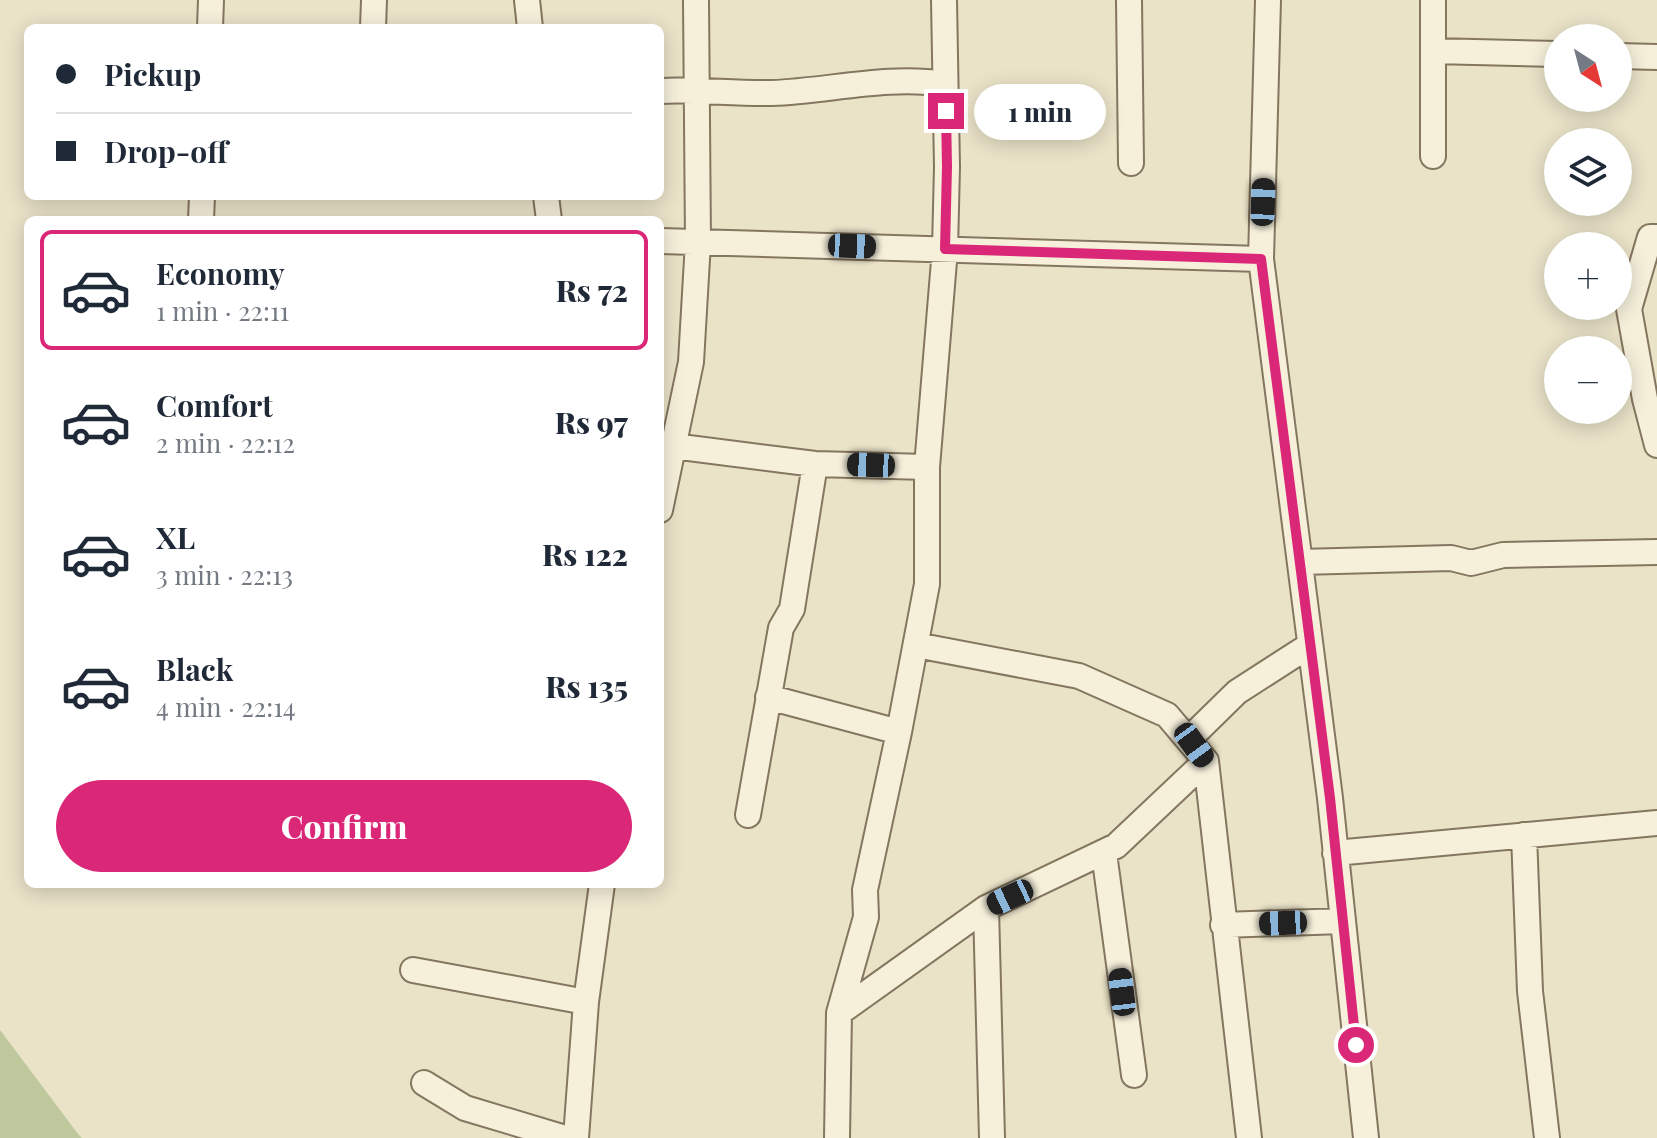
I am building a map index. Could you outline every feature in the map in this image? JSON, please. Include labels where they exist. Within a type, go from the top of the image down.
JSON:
[{"type":"street","points":[[210,24],[211,0]]},
{"type":"street","points":[[373,24],[374,0]]},
{"type":"street","points":[[527,0],[530,24]]},
{"type":"street","points":[[664,490],[691,362],[698,242],[696,0]]},
{"type":"street","points":[[837,1138],[839,1013],[866,917],[865,890],[927,584],[927,467],[945,249],[944,0]]},
{"type":"street","points":[[1129,0],[1131,163]]},
{"type":"street","points":[[1268,0],[1261,259],[1335,853],[1366,1138]]},
{"type":"street","points":[[1433,0],[1433,156]]},
{"type":"street","points":[[1433,51],[1544,54]]},
{"type":"street","points":[[1632,56],[1657,57]]},
{"type":"street","points":[[664,91],[697,89],[771,93],[917,79],[945,84]]},
{"type":"street","points":[[1657,237],[1650,237],[1629,309],[1645,399],[1657,445]]},
{"type":"street","points":[[664,241],[1261,259]]},
{"type":"street","points":[[673,446],[815,464],[927,467]]},
{"type":"street","points":[[748,815],[781,628],[792,609],[815,464]]},
{"type":"street","points":[[1300,562],[1451,558],[1471,563],[1503,555],[1657,552]]},
{"type":"street","points":[[916,645],[1079,676],[1167,715],[1206,761],[1249,1138]]},
{"type":"street","points":[[1189,739],[1237,692],[1310,645]]},
{"type":"street","points":[[768,697],[899,732]]},
{"type":"street","points":[[839,1013],[986,908],[1116,846],[1206,761]]},
{"type":"street","points":[[1335,853],[1657,823]]},
{"type":"street","points":[[1524,835],[1530,991],[1547,1138]]},
{"type":"street","points":[[1104,853],[1134,1075]]},
{"type":"street","points":[[576,1138],[586,1002],[601,888]]},
{"type":"street","points":[[986,908],[992,1138]]},
{"type":"street","points":[[1223,925],[1343,921]]},
{"type":"street","points":[[413,970],[586,1002]]},
{"type":"street","points":[[424,1083],[465,1108],[565,1138]]},
{"type":"green space","points":[[0,1030],[78,1134],[82,1138],[0,1138]]},
{"type":"route","points":[[946,111],[945,249],[1261,259],[1330,798],[1356,1045]]}]
